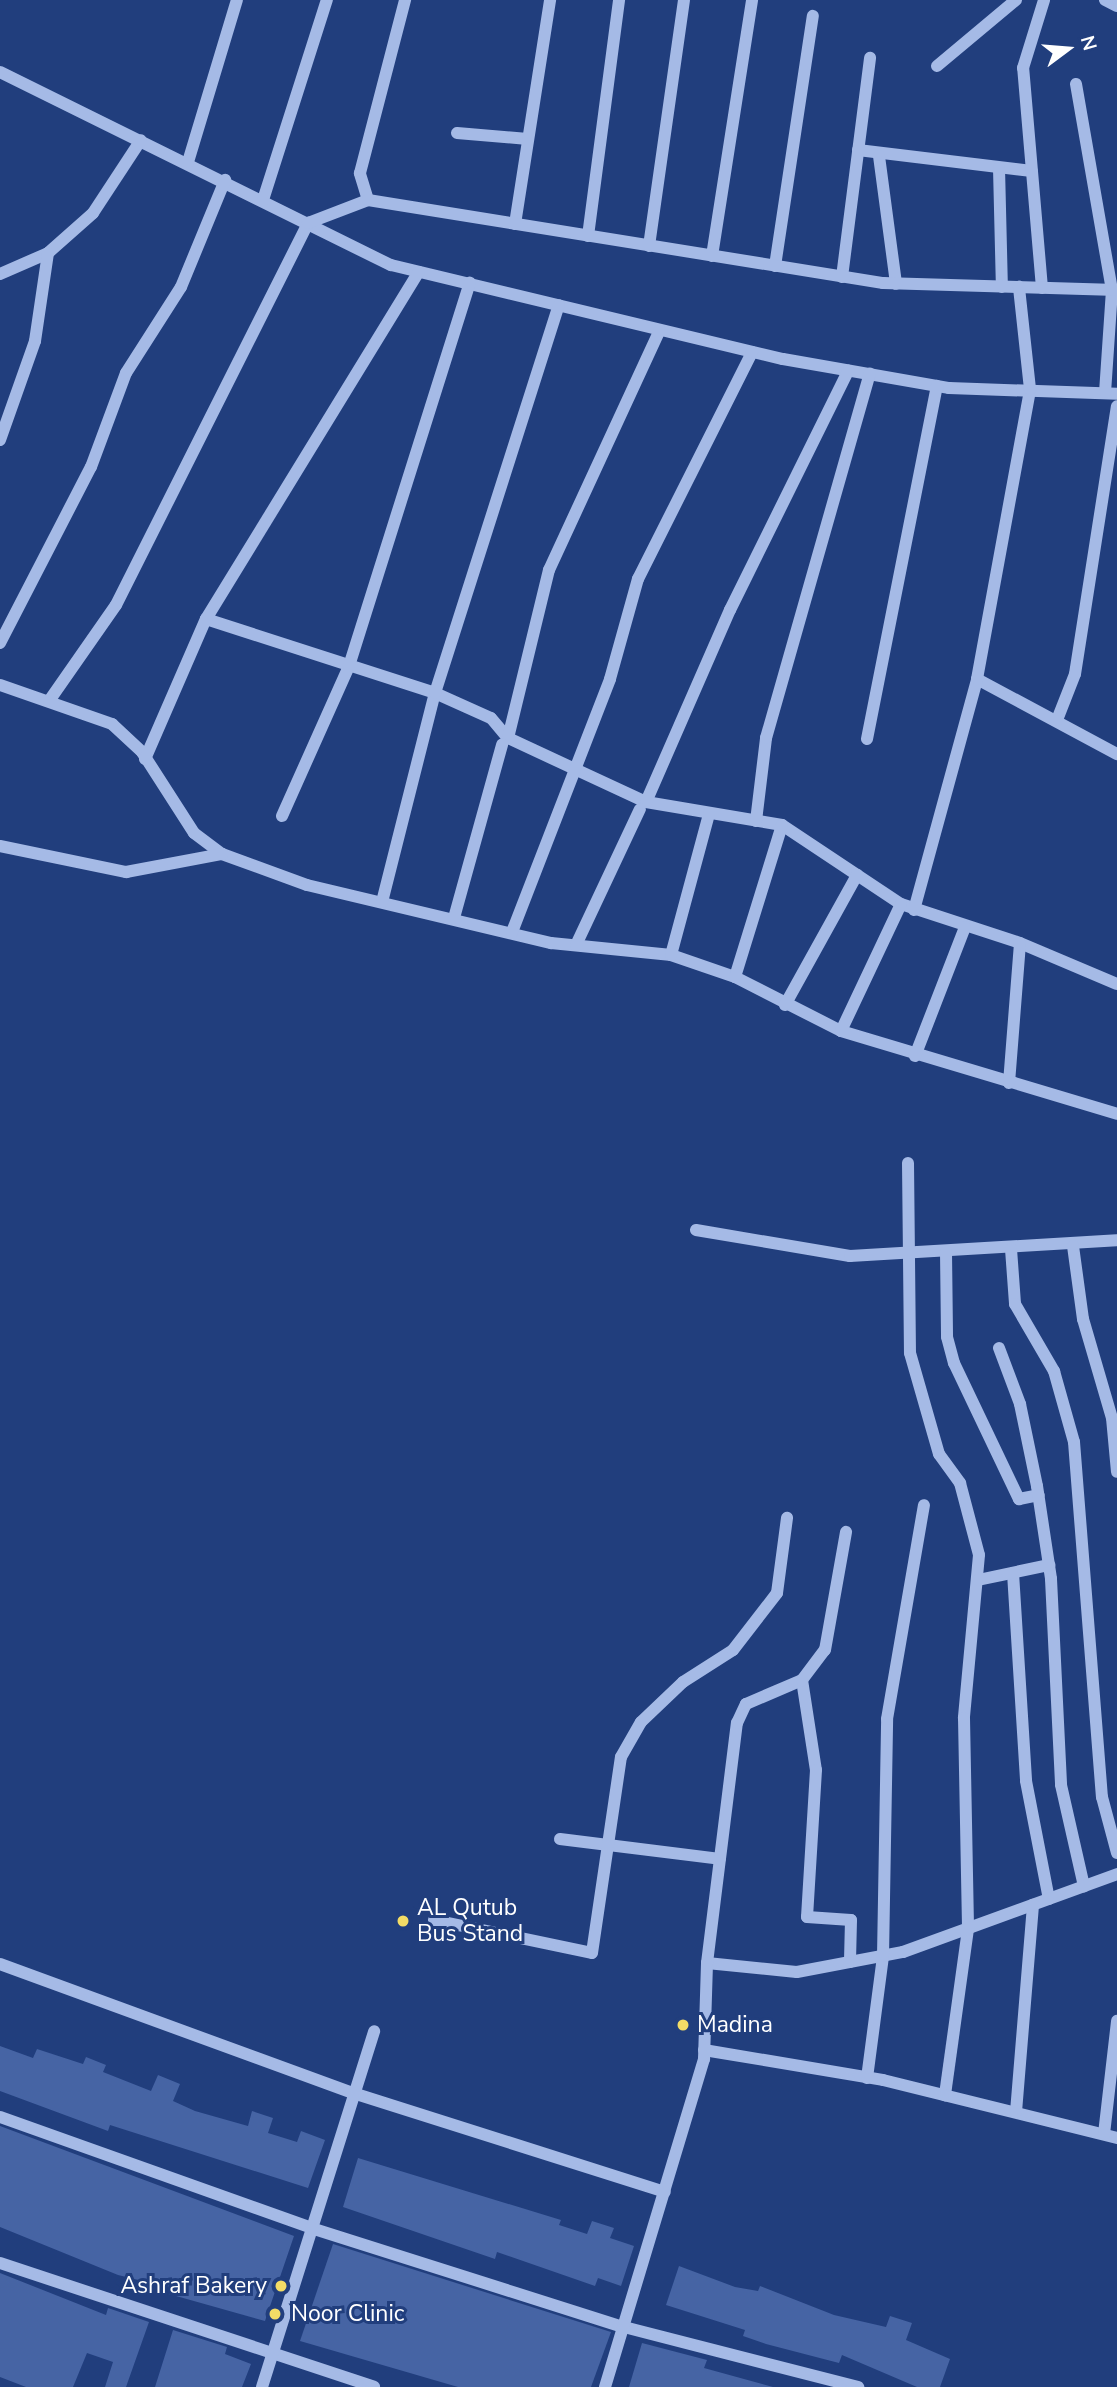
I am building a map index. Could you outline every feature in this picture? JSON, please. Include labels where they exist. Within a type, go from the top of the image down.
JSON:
[{"type":"street","points":[[188,162],[237,0]]},
{"type":"street","points":[[263,200],[327,0]]},
{"type":"street","points":[[368,200],[360,173],[405,0]]},
{"type":"street","points":[[515,224],[550,0]]},
{"type":"street","points":[[588,236],[619,0]]},
{"type":"street","points":[[649,246],[684,0]]},
{"type":"street","points":[[712,256],[752,0]]},
{"type":"street","points":[[937,66],[1016,0]]},
{"type":"street","points":[[1042,288],[1023,68],[1044,0]]},
{"type":"street","points":[[1105,0],[1117,6]]},
{"type":"street","points":[[775,266],[813,16]]},
{"type":"street","points":[[842,277],[870,58]]},
{"type":"street","points":[[0,72],[225,180],[391,265],[752,352],[937,386],[1111,393],[1115,290],[1076,84]]},
{"type":"street","points":[[457,133],[528,139]]},
{"type":"street","points":[[0,274],[48,253],[93,213],[141,140]]},
{"type":"street","points":[[858,150],[879,156],[1032,171]]},
{"type":"street","points":[[879,156],[896,284]]},
{"type":"street","points":[[999,167],[1002,287]]},
{"type":"street","points":[[0,643],[91,467],[126,373],[181,287],[225,180]]},
{"type":"street","points":[[49,701],[116,606],[308,223],[368,200],[896,284],[1115,290]]},
{"type":"street","points":[[0,440],[35,341],[48,253]]},
{"type":"street","points":[[145,759],[206,619],[419,272]]},
{"type":"street","points":[[282,816],[349,666],[470,283]]},
{"type":"street","points":[[914,910],[977,679],[1030,389],[1019,287]]},
{"type":"street","points":[[382,902],[435,693],[559,305]]},
{"type":"street","points":[[454,918],[505,742],[549,570],[660,330]]},
{"type":"street","points":[[512,932],[611,679],[638,579],[752,352]]},
{"type":"street","points":[[576,945],[643,806],[730,610],[848,370]]},
{"type":"street","points":[[755,821],[766,738],[870,374]]},
{"type":"street","points":[[867,738],[937,386]]},
{"type":"street","points":[[1057,720],[1075,674],[1117,405]]},
{"type":"street","points":[[206,619],[435,693],[491,718],[505,742],[575,768],[643,806],[782,825],[901,904],[1020,943],[1117,984]]},
{"type":"street","points":[[977,679],[1117,754]]},
{"type":"street","points":[[0,685],[112,724],[145,759],[194,833],[222,854],[307,886],[576,945],[671,955],[735,977],[785,1005],[841,1031],[915,1056],[1117,1114]]},
{"type":"street","points":[[671,955],[709,814]]},
{"type":"street","points":[[735,977],[782,825]]},
{"type":"street","points":[[0,846],[126,872],[222,854]]},
{"type":"street","points":[[785,1005],[856,875]]},
{"type":"street","points":[[841,1031],[901,904]]},
{"type":"street","points":[[915,1056],[965,927]]},
{"type":"street","points":[[1009,1083],[1020,943]]},
{"type":"street","points":[[908,1163],[910,1353],[939,1454],[960,1483],[975,1534],[978,1580],[964,1718],[968,1929],[945,2095]]},
{"type":"street","points":[[696,1230],[850,1256],[1073,1246],[1117,1240]]},
{"type":"street","points":[[1073,1246],[1083,1319],[1112,1418],[1117,1472]]},
{"type":"street","points":[[1011,1249],[1015,1304],[1054,1371],[1074,1442],[1102,1797],[1117,1853]]},
{"type":"street","points":[[946,1252],[947,1337],[954,1363],[1019,1499],[1039,1495]]},
{"type":"street","points":[[999,1348],[1020,1404],[1039,1495],[1049,1565],[1061,1785],[1084,1886]]},
{"type":"street","points":[[867,2078],[883,1956],[887,1719],[924,1505]]},
{"type":"street","points":[[434,1920],[592,1952],[612,1845],[621,1757],[641,1722],[683,1682],[733,1650],[777,1593],[787,1518]]},
{"type":"street","points":[[605,2387],[665,2192],[704,2050],[707,1963],[737,1723],[746,1704],[763,1693],[802,1680],[825,1650],[846,1532]]},
{"type":"street","points":[[978,1580],[1049,1565]]},
{"type":"street","points":[[1013,1573],[1026,1782],[1049,1899]]},
{"type":"street","points":[[802,1680],[816,1770],[807,1917],[851,1920],[850,1962]]},
{"type":"street","points":[[560,1839],[720,1859]]},
{"type":"street","points":[[707,1963],[797,1972],[883,1956],[968,1929],[1117,1874]]},
{"type":"street","points":[[1016,2112],[1033,1905]]},
{"type":"street","points":[[0,1964],[353,2093],[665,2192]]},
{"type":"street","points":[[1111,2136],[1117,2021]]},
{"type":"street","points":[[262,2387],[374,2031]]},
{"type":"street","points":[[704,2050],[867,2078],[1111,2136]]},
{"type":"street","points":[[1111,2136],[1117,2109]]},
{"type":"street","points":[[0,2117],[311,2228],[624,2327],[858,2387]]},
{"type":"street","points":[[0,2263],[273,2351],[374,2387]]},
{"type":"building","points":[[0,2046],[33,2058],[37,2049],[83,2064],[86,2057],[106,2065],[103,2072],[151,2091],[158,2075],[180,2084],[173,2101],[195,2111],[248,2126],[252,2111],[273,2118],[268,2133],[297,2142],[301,2131],[325,2140],[308,2188],[110,2125],[108,2131],[0,2091]]},
{"type":"building","points":[[0,2126],[294,2236],[265,2321],[169,2294],[171,2288],[118,2275],[0,2227]]},
{"type":"building","points":[[358,2158],[561,2220],[559,2225],[587,2234],[592,2221],[614,2228],[610,2238],[634,2246],[621,2286],[598,2278],[595,2286],[497,2252],[495,2259],[343,2207]]},
{"type":"building","points":[[333,2244],[611,2332],[591,2387],[458,2387],[300,2341]]},
{"type":"building","points":[[679,2266],[735,2287],[758,2291],[760,2286],[834,2315],[886,2327],[890,2316],[912,2323],[906,2340],[950,2359],[940,2387],[917,2387],[842,2355],[839,2363],[766,2344],[743,2336],[745,2330],[666,2305]]},
{"type":"building","points":[[0,2273],[106,2315],[108,2308],[149,2322],[126,2387],[105,2387],[113,2362],[87,2353],[73,2387],[26,2387],[0,2377]]},
{"type":"building","points":[[173,2330],[227,2347],[225,2354],[251,2364],[242,2387],[155,2387]]},
{"type":"building","points":[[642,2343],[707,2360],[704,2368],[773,2387],[629,2387]]},
{"type":"place","name":"AL Qutub Bus Stand","points":[[403,1921]]},
{"type":"place","name":"Madina","points":[[683,2025]]},
{"type":"place","name":"Ashraf Bakery","points":[[281,2286]]},
{"type":"place","name":"Noor Clinic","points":[[275,2314]]}]
